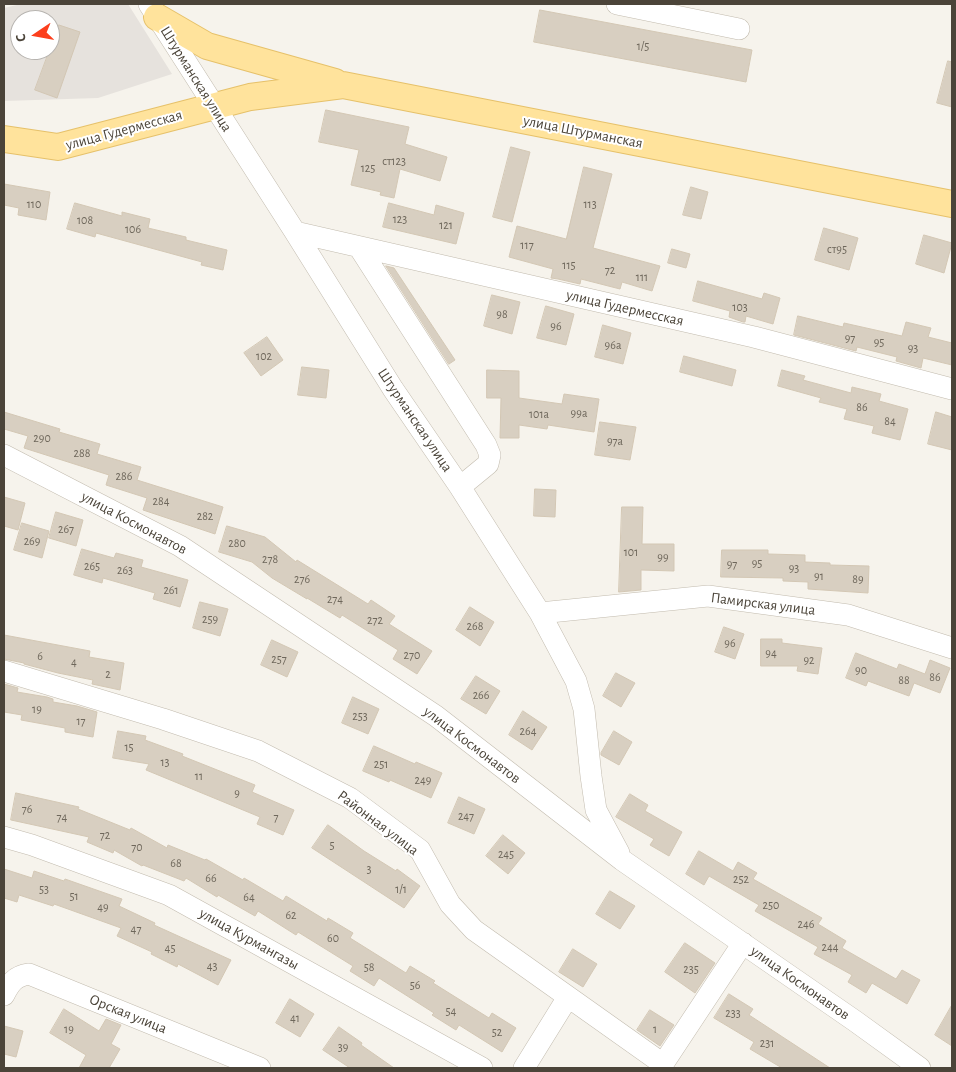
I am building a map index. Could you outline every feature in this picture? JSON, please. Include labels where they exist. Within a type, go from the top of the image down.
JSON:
[{"type":"main road","points":[[153,10],[207,46],[348,86]]},
{"type":"main road","name":"улица Штурманская","points":[[213,107],[250,97],[348,86],[952,204]]},
{"type":"main road","name":"улица Гудермесская","points":[[4,139],[58,148],[213,107]]},
{"type":"street","points":[[617,4],[739,28]]},
{"type":"street","name":"Штурманская улица","points":[[153,10],[393,389],[460,487],[540,613],[576,681],[584,710],[590,776],[596,810],[622,860]]},
{"type":"street","name":"улица Гудермесская","points":[[295,232],[754,337],[952,390]]},
{"type":"street","points":[[358,247],[490,454],[488,464],[460,487]]},
{"type":"street","name":"улица Космонавтов","points":[[4,455],[180,546],[436,716],[622,860],[920,1068]]},
{"type":"street","name":"Памирская улица","points":[[540,613],[708,596],[848,615],[952,648]]},
{"type":"street","name":"Районная улица","points":[[4,670],[163,719],[258,751],[350,798],[420,850],[450,904],[474,930],[663,1064],[742,943]]},
{"type":"street","name":"улица Курмангазы","points":[[4,838],[32,845],[169,895],[482,1068]]},
{"type":"street","name":"Орская улица","points":[[4,995],[11,983],[19,976],[29,974],[260,1068]]},
{"type":"street","points":[[524,1068],[568,997]]},
{"type":"shaded area","points":[[21,4],[128,4],[172,74],[98,98],[4,101],[4,8]]},
{"type":"building","points":[[540,10],[752,50],[746,82],[534,42]]},
{"type":"building","points":[[60,25],[80,32],[57,98],[35,90],[46,60],[60,60]]},
{"type":"building","points":[[948,61],[952,62],[952,107],[937,103]]},
{"type":"building","points":[[326,110],[409,127],[405,144],[447,157],[440,181],[400,169],[394,198],[380,195],[381,192],[351,185],[359,150],[319,142]]},
{"type":"building","points":[[511,147],[530,152],[512,222],[493,217]]},
{"type":"building","points":[[584,167],[612,174],[593,248],[660,266],[652,291],[622,282],[620,289],[581,279],[580,284],[551,278],[553,269],[509,257],[517,226],[566,239]]},
{"type":"building","points":[[4,184],[50,192],[46,220],[18,215],[19,208],[4,205]]},
{"type":"building","points":[[691,187],[708,192],[701,219],[683,215]]},
{"type":"building","points":[[75,203],[122,216],[122,212],[150,219],[148,228],[186,237],[186,240],[227,250],[223,270],[201,265],[202,262],[96,233],[95,237],[67,229]]},
{"type":"building","points":[[389,203],[434,215],[436,205],[464,213],[456,244],[383,227]]},
{"type":"building","points":[[824,228],[858,238],[849,270],[815,260]]},
{"type":"building","points":[[924,235],[952,243],[944,273],[916,264]]},
{"type":"building","points":[[672,249],[690,254],[686,268],[668,263]]},
{"type":"building","points":[[386,266],[394,268],[455,360],[449,364]]},
{"type":"building","points":[[698,281],[762,299],[764,293],[780,298],[773,324],[746,316],[745,322],[743,322],[729,317],[730,311],[693,301]]},
{"type":"building","points":[[492,295],[520,302],[512,334],[484,326]]},
{"type":"building","points":[[546,306],[574,314],[566,345],[537,338]]},
{"type":"building","points":[[798,316],[843,327],[844,323],[902,336],[906,322],[931,328],[928,337],[952,343],[952,365],[923,358],[921,368],[896,361],[897,357],[857,347],[856,351],[794,335]]},
{"type":"building","points":[[603,325],[631,333],[623,364],[595,357]]},
{"type":"building","points":[[267,337],[283,360],[261,376],[244,353]]},
{"type":"building","points":[[684,356],[736,370],[732,386],[680,372]]},
{"type":"building","points":[[302,367],[329,370],[326,398],[298,395]]},
{"type":"building","points":[[487,370],[519,371],[519,398],[562,404],[564,394],[599,399],[594,432],[548,425],[547,429],[519,425],[519,438],[500,438],[501,398],[487,398]]},
{"type":"building","points":[[782,370],[805,376],[803,380],[851,393],[852,387],[881,394],[879,401],[908,409],[900,440],[872,433],[874,426],[844,419],[847,409],[819,402],[821,398],[778,386]]},
{"type":"building","points":[[4,412],[60,429],[59,432],[100,444],[97,454],[141,467],[137,480],[223,507],[215,534],[143,510],[147,498],[106,485],[109,475],[24,448],[28,436],[4,429]]},
{"type":"building","points":[[936,412],[952,417],[952,450],[928,444]]},
{"type":"building","points":[[600,422],[636,427],[630,460],[595,455]]},
{"type":"building","points":[[535,489],[556,490],[555,517],[534,516]]},
{"type":"building","points":[[4,497],[25,503],[18,530],[4,526]]},
{"type":"building","points":[[622,507],[643,507],[642,544],[674,544],[674,571],[641,570],[641,590],[619,592]]},
{"type":"building","points":[[56,512],[83,520],[76,546],[49,538]]},
{"type":"building","points":[[22,523],[49,531],[42,558],[14,550]]},
{"type":"building","points":[[227,526],[265,537],[296,562],[297,560],[368,604],[371,600],[395,616],[389,624],[432,651],[417,674],[393,659],[398,650],[342,615],[340,618],[307,599],[272,578],[252,562],[219,552]]},
{"type":"building","points":[[82,549],[114,558],[116,553],[143,560],[141,567],[188,580],[180,607],[153,599],[155,593],[103,578],[102,583],[74,575]]},
{"type":"building","points":[[722,550],[768,550],[768,554],[805,555],[805,562],[869,566],[868,593],[808,589],[808,582],[783,581],[783,578],[721,577]]},
{"type":"building","points":[[200,602],[228,609],[220,636],[193,628]]},
{"type":"building","points":[[470,607],[494,622],[480,646],[456,630]]},
{"type":"building","points":[[724,627],[744,634],[735,659],[715,652]]},
{"type":"building","points":[[4,635],[90,651],[89,657],[124,663],[120,690],[92,684],[93,680],[4,659]]},
{"type":"building","points":[[761,639],[782,639],[782,643],[822,648],[818,674],[797,671],[798,666],[761,666]]},
{"type":"building","points":[[272,640],[298,652],[287,677],[261,665]]},
{"type":"building","points":[[856,653],[897,669],[899,664],[925,674],[930,660],[950,668],[940,693],[914,683],[909,696],[868,681],[866,686],[846,678]]},
{"type":"building","points":[[616,673],[635,683],[621,707],[603,696]]},
{"type":"building","points":[[476,676],[500,691],[486,714],[461,699]]},
{"type":"building","points":[[4,684],[18,688],[17,692],[47,697],[53,699],[53,702],[97,712],[93,737],[65,732],[65,728],[21,720],[22,715],[4,712]]},
{"type":"building","points":[[353,697],[379,709],[368,734],[342,723]]},
{"type":"building","points":[[523,711],[547,727],[532,750],[509,735]]},
{"type":"building","points":[[118,731],[146,736],[145,740],[255,785],[252,792],[294,810],[283,835],[257,824],[260,817],[146,770],[149,764],[113,758]]},
{"type":"building","points":[[614,731],[632,742],[619,765],[601,755]]},
{"type":"building","points":[[374,746],[415,764],[416,762],[442,773],[431,798],[390,780],[389,782],[363,771]]},
{"type":"building","points":[[16,793],[79,807],[78,809],[130,830],[131,828],[167,848],[168,845],[206,859],[243,880],[244,878],[283,901],[286,896],[327,921],[328,918],[353,933],[350,938],[406,973],[410,966],[435,981],[433,983],[489,1018],[492,1013],[516,1028],[502,1052],[459,1025],[456,1030],[432,1015],[434,1013],[379,978],[374,986],[350,971],[353,966],[298,932],[296,935],[258,911],[255,916],[218,895],[217,897],[186,878],[184,881],[142,866],[114,850],[113,853],[87,842],[89,837],[11,820]]},
{"type":"building","points":[[630,794],[648,805],[645,811],[682,832],[669,856],[650,845],[654,839],[616,817]]},
{"type":"building","points":[[459,797],[485,809],[474,834],[448,823]]},
{"type":"building","points":[[328,825],[364,851],[396,871],[397,869],[420,886],[404,908],[312,848]]},
{"type":"building","points":[[503,835],[525,853],[508,874],[486,856]]},
{"type":"building","points":[[699,851],[733,871],[738,862],[757,873],[753,879],[822,918],[818,924],[846,941],[842,948],[896,979],[902,970],[920,980],[907,1004],[872,983],[866,993],[848,982],[852,975],[814,954],[818,947],[755,911],[759,905],[709,876],[704,885],[686,874]]},
{"type":"building","points":[[4,869],[32,878],[34,871],[64,881],[65,879],[122,899],[119,906],[155,923],[154,925],[231,960],[218,985],[178,964],[177,967],[151,954],[152,952],[117,936],[121,928],[54,904],[53,906],[19,895],[17,902],[4,898]]},
{"type":"building","points":[[610,891],[635,906],[620,929],[596,914]]},
{"type":"building","points":[[685,943],[715,963],[695,993],[665,972]]},
{"type":"building","points":[[573,949],[597,964],[583,987],[559,972]]},
{"type":"building","points":[[729,994],[753,1009],[749,1015],[830,1068],[782,1068],[750,1049],[754,1042],[714,1018]]},
{"type":"building","points":[[290,999],[314,1014],[300,1037],[276,1023]]},
{"type":"building","points":[[952,1005],[952,1046],[935,1035]]},
{"type":"building","points":[[64,1009],[99,1031],[106,1019],[121,1025],[111,1044],[120,1049],[109,1068],[79,1068],[86,1055],[50,1033]]},
{"type":"building","points":[[650,1010],[674,1025],[660,1046],[637,1030]]},
{"type":"building","points":[[4,1026],[23,1031],[16,1057],[4,1054]]},
{"type":"building","points":[[339,1027],[394,1068],[350,1068],[323,1050]]}]
